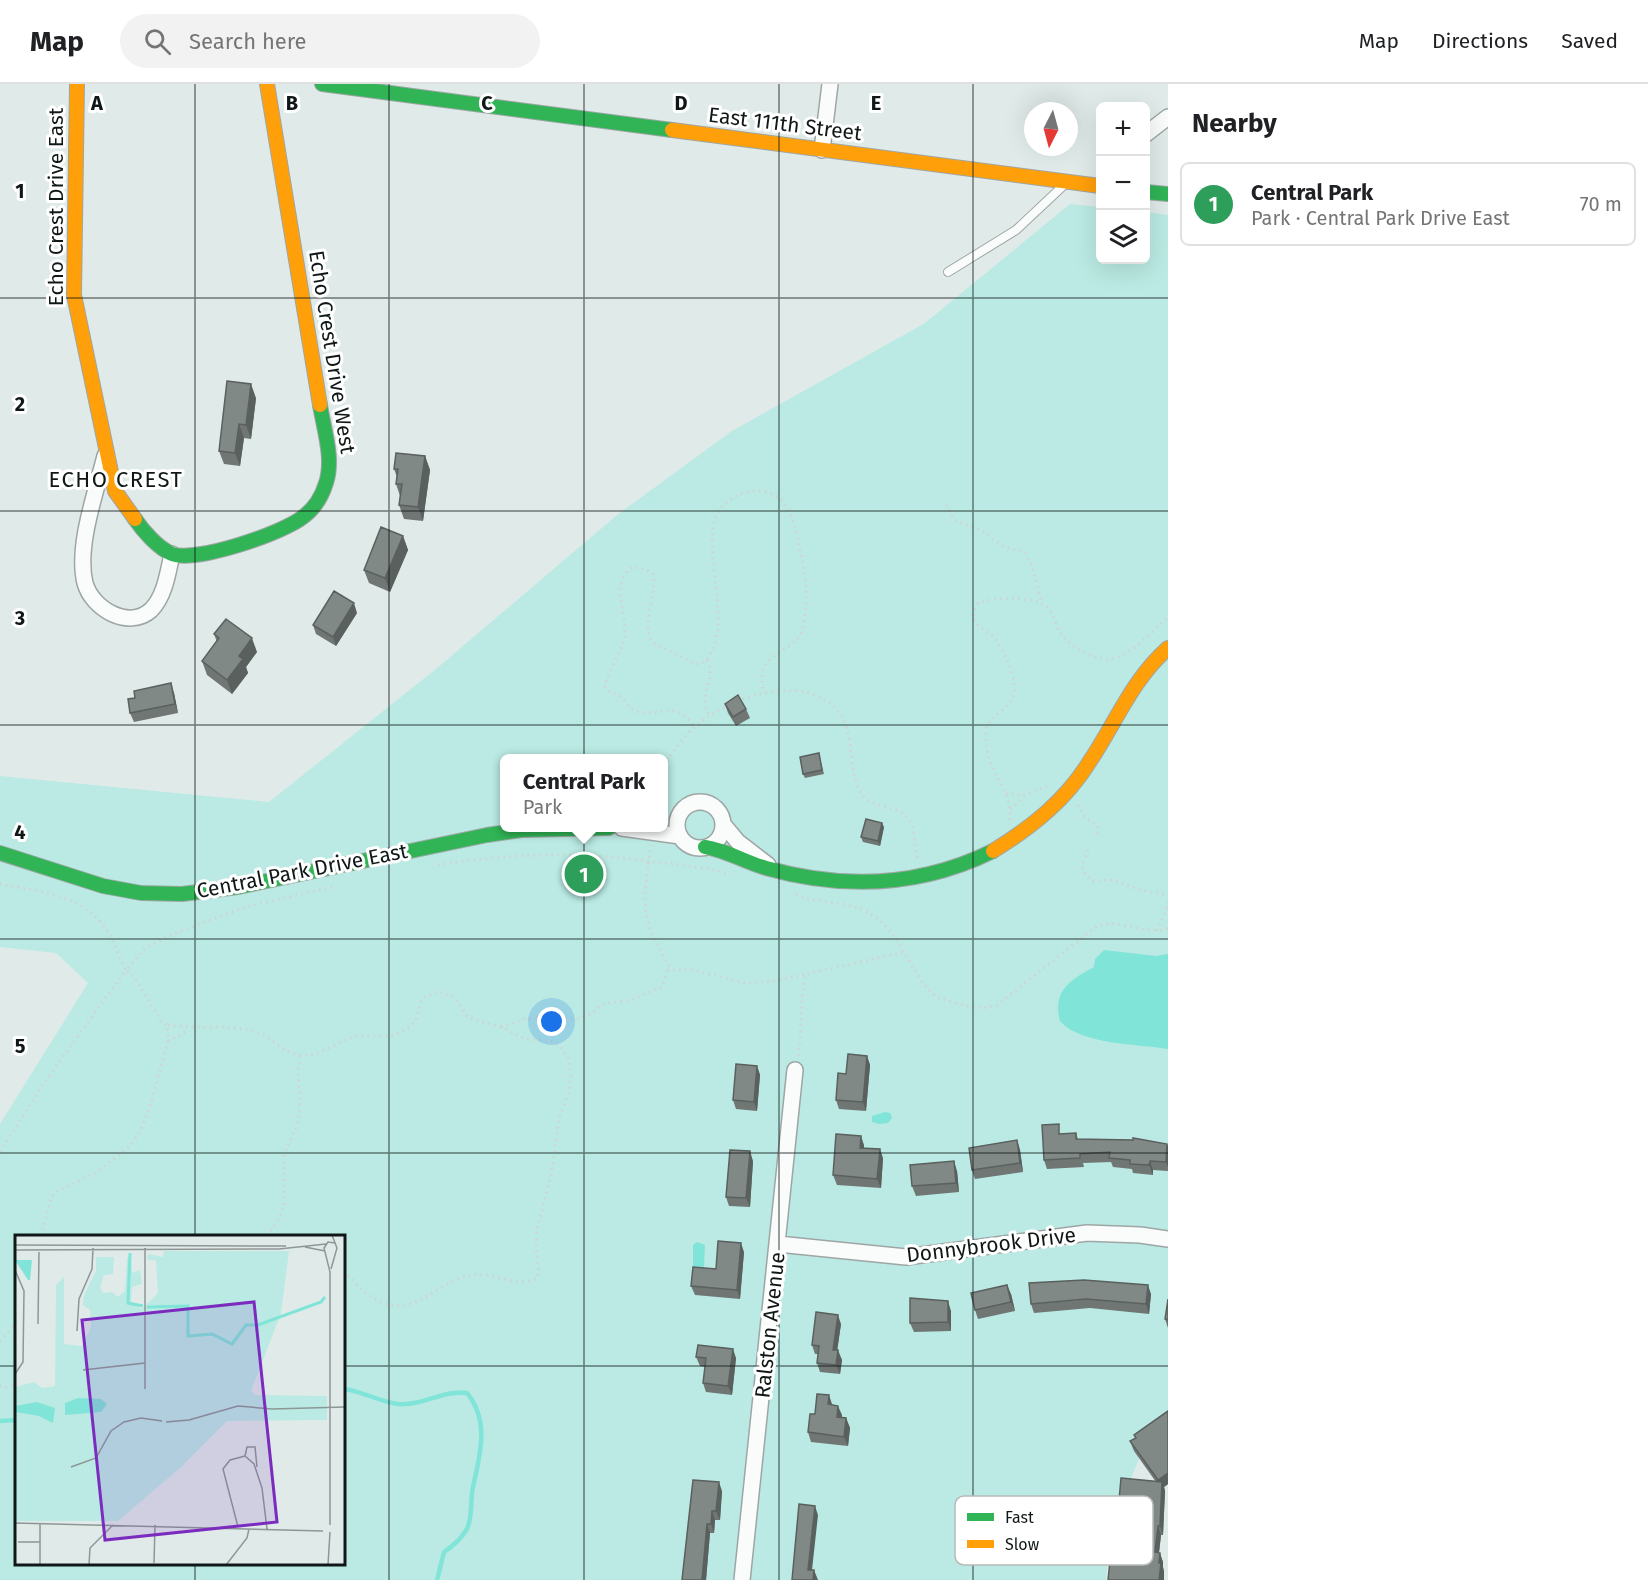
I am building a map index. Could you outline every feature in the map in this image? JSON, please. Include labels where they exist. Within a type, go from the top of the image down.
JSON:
[{"type":"street","name":"Echo Crest Drive East","points":[[77,84],[74,295],[105,453],[115,491],[124,506],[144,532],[172,554]]},
{"type":"street","name":"Echo Crest Drive West","points":[[172,554],[196,555],[273,534],[312,512],[324,494],[328,482],[329,457],[267,84]]},
{"type":"street","name":"East 111th Street","points":[[322,84],[1096,185]]},
{"type":"street","points":[[822,150],[830,84]]},
{"type":"street","points":[[1150,131],[1168,117]]},
{"type":"street","points":[[1150,192],[1168,194]]},
{"type":"street","points":[[105,453],[91,512],[84,557],[85,582],[93,600],[109,613],[127,616],[143,615],[157,602],[172,554]]},
{"type":"street","points":[[682,810],[677,823],[680,836],[690,846],[723,850],[749,863],[827,881],[860,883],[895,882],[943,872],[992,852],[1051,810],[1092,760],[1135,683],[1148,666],[1168,648]]},
{"type":"street","points":[[668,817],[695,803],[710,804],[719,813],[723,824],[738,842],[770,867]]},
{"type":"street","points":[[705,847],[720,836],[723,824]]},
{"type":"street","name":"Central Park Drive East","points":[[0,853],[103,886],[141,893],[182,894],[238,887],[507,832]]},
{"type":"street","points":[[651,832],[680,836]]},
{"type":"street","name":"Ralston Avenue","points":[[742,1580],[795,1070]]},
{"type":"street","name":"Donnybrook Drive","points":[[778,1244],[906,1257],[1087,1233],[1168,1239]]},
{"type":"lane","points":[[948,272],[1016,230],[1067,182]]},
{"type":"path","points":[[693,725],[684,713],[674,710],[638,712],[630,709],[623,699],[605,687],[624,640],[620,586],[624,574],[633,567],[645,569],[653,574],[655,583],[648,627],[652,642],[696,664],[707,660],[713,650],[718,626],[711,549],[715,519],[721,507],[730,498],[756,491],[779,498],[793,522],[807,579],[801,634],[796,641],[767,661],[761,671],[764,693]]},
{"type":"path","points":[[946,506],[954,520],[982,531],[1004,546],[1024,552],[1032,566],[1042,604],[1052,614],[1067,641],[1080,650],[1104,659],[1114,659],[1133,648],[1168,617]]},
{"type":"path","points":[[1009,825],[1011,810],[1006,793],[990,768],[986,727],[993,717],[1010,704],[1014,696],[1014,681],[997,640],[976,624],[972,615],[978,603],[984,601],[1014,598],[1042,604]]},
{"type":"path","points":[[707,660],[712,676],[703,697],[709,715]]},
{"type":"path","points":[[668,759],[693,725],[739,700],[764,693],[806,691],[819,695],[838,710],[848,732],[859,790],[877,807],[898,810],[907,817],[913,829],[917,856],[922,863]]},
{"type":"path","points":[[1006,793],[1023,796],[1054,785]]},
{"type":"path","points":[[1011,810],[1023,796]]},
{"type":"path","points":[[1072,800],[1084,816],[1098,827],[1100,834],[1097,837]]},
{"type":"path","points":[[501,1027],[527,1018],[578,1019],[591,1014],[602,1004],[631,1000],[662,987],[669,966],[652,935],[646,914],[645,892],[652,837]]},
{"type":"path","points":[[1088,850],[1082,866],[1085,874],[1092,881],[1113,880],[1140,890],[1168,895]]},
{"type":"path","points":[[435,865],[536,854],[596,854],[705,868],[735,876]]},
{"type":"path","points":[[0,884],[73,900],[108,932],[120,961],[135,978],[161,1021],[167,1025],[191,1029]]},
{"type":"path","points":[[0,1152],[44,1083],[126,970],[145,948],[172,934],[246,907],[335,886]]},
{"type":"path","points":[[795,894],[810,900],[862,910],[882,924],[905,951],[936,998],[984,1008],[1007,999],[1096,926],[1109,924],[1156,932],[1168,928]]},
{"type":"path","points":[[1156,932],[1168,909],[1168,899]]},
{"type":"path","points":[[668,970],[694,970],[745,982],[773,981],[905,951]]},
{"type":"path","points":[[795,1070],[802,1033],[800,998],[806,974]]},
{"type":"path","points":[[168,1041],[200,1025],[241,1028],[261,1034],[287,1051],[300,1056],[326,1050],[350,1038],[398,1033],[416,1021],[422,999],[438,991],[455,998],[467,1016],[501,1027],[525,1039],[551,1041],[560,1046],[569,1060],[572,1075],[559,1118],[552,1171],[537,1229],[536,1248],[539,1272],[536,1278],[512,1281],[472,1275],[436,1288],[413,1303],[396,1306],[382,1303],[362,1292],[345,1270]]},
{"type":"path","points":[[41,1235],[51,1197],[118,1158],[142,1128],[168,1041],[167,1025]]},
{"type":"path","points":[[268,1235],[278,1222],[286,1204],[284,1157],[299,1116],[297,1068],[300,1056]]},
{"type":"path","points":[[0,1341],[15,1325]]},
{"type":"path","points":[[0,1386],[4,1388],[15,1384]]},
{"type":"shaded area","points":[[1070,204],[1096,207],[1096,264],[1150,264],[1150,213],[1168,215],[1168,1413],[1155,1420],[1124,1496],[955,1496],[955,1565],[1107,1565],[1106,1580],[0,1580],[0,1124],[88,983],[56,953],[0,947],[0,776],[269,802],[436,669],[617,515],[732,431],[925,323]]},
{"type":"water","points":[[1104,950],[1156,956],[1168,954],[1168,1049],[1095,1039],[1069,1029],[1060,1021],[1058,1011],[1061,994],[1077,977],[1094,967],[1095,959]]},
{"type":"water","points":[[885,1112],[890,1113],[892,1118],[888,1123],[872,1122],[872,1116]]},
{"type":"water","points":[[697,1242],[705,1245],[704,1269],[693,1270],[693,1245]]},
{"type":"building","points":[[227,381],[251,384],[246,425],[239,424],[235,453],[219,451]]},
{"type":"building","points":[[396,453],[425,456],[418,507],[399,505],[402,484],[396,484],[398,469],[394,469]]},
{"type":"building","points":[[381,527],[403,536],[385,578],[364,570]]},
{"type":"building","points":[[334,591],[354,603],[333,637],[313,625]]},
{"type":"building","points":[[226,619],[252,638],[239,656],[243,659],[227,680],[202,661],[219,638],[214,634]]},
{"type":"building","points":[[171,683],[175,704],[130,713],[128,699],[135,698],[134,691]]},
{"type":"building","points":[[738,695],[746,709],[733,717],[725,704]]},
{"type":"building","points":[[819,753],[822,770],[803,774],[800,757]]},
{"type":"building","points":[[866,819],[882,823],[878,841],[861,837]]},
{"type":"building","points":[[848,1054],[867,1056],[863,1102],[836,1100],[838,1073],[846,1074]]},
{"type":"building","points":[[736,1064],[757,1066],[754,1102],[733,1100]]},
{"type":"building","points":[[1059,1124],[1059,1134],[1076,1133],[1076,1139],[1133,1140],[1133,1138],[1167,1144],[1166,1162],[1150,1161],[1149,1165],[1130,1164],[1130,1160],[1109,1158],[1110,1152],[1080,1154],[1080,1158],[1044,1160],[1042,1125]]},
{"type":"building","points":[[836,1134],[861,1136],[860,1148],[880,1149],[877,1179],[833,1175]]},
{"type":"building","points":[[1017,1140],[1020,1163],[972,1170],[969,1148]]},
{"type":"building","points":[[730,1150],[750,1151],[746,1198],[726,1197]]},
{"type":"building","points":[[954,1161],[956,1183],[912,1186],[910,1165]]},
{"type":"building","points":[[718,1241],[741,1243],[737,1290],[691,1286],[693,1267],[716,1269]]},
{"type":"building","points":[[1084,1280],[1148,1285],[1146,1304],[1086,1299],[1031,1304],[1029,1283]]},
{"type":"building","points":[[1007,1285],[1011,1302],[975,1310],[971,1293]]},
{"type":"building","points":[[910,1298],[948,1301],[948,1322],[910,1323]]},
{"type":"building","points":[[1168,1299],[1168,1320],[1165,1319]]},
{"type":"building","points":[[816,1312],[838,1315],[833,1350],[838,1350],[836,1365],[817,1363],[819,1346],[812,1345]]},
{"type":"building","points":[[698,1345],[733,1349],[728,1386],[703,1383],[706,1358],[696,1357]]},
{"type":"building","points":[[817,1394],[829,1395],[828,1404],[838,1406],[837,1417],[846,1418],[844,1437],[808,1432],[810,1414],[815,1414]]},
{"type":"building","points":[[1168,1411],[1168,1473],[1158,1480],[1130,1441],[1136,1438],[1134,1435]]},
{"type":"building","points":[[1121,1478],[1162,1482],[1160,1526],[1158,1526],[1155,1552],[1160,1553],[1159,1580],[1108,1580],[1110,1565],[1153,1565],[1153,1496],[1119,1496]]},
{"type":"building","points":[[693,1480],[719,1482],[716,1511],[712,1511],[711,1524],[707,1524],[702,1580],[682,1580]]},
{"type":"building","points":[[799,1504],[815,1506],[808,1570],[814,1570],[813,1580],[792,1580]]},
{"type":"waterway","points":[[345,1389],[398,1404],[416,1403],[449,1394],[467,1393],[474,1404],[479,1415],[481,1438],[470,1518],[462,1536],[444,1552],[437,1580]]},
{"type":"waterway","points":[[0,1421],[15,1420]]},
{"type":"traffic: fast","points":[[322,84],[672,130]]},
{"type":"traffic: fast","points":[[1150,192],[1168,194]]},
{"type":"traffic: fast","points":[[135,519],[161,548],[172,554],[184,556],[239,545],[293,524],[307,514],[317,502],[328,474],[328,444],[320,405]]},
{"type":"traffic: fast","points":[[0,853],[103,886],[141,893],[182,894],[238,887],[507,832]]},
{"type":"traffic: fast","points":[[705,847],[766,868],[795,875],[853,882],[910,878],[938,872],[993,851]]},
{"type":"traffic: slow","points":[[77,84],[74,295],[115,491],[135,519]]},
{"type":"traffic: slow","points":[[267,84],[320,405]]},
{"type":"traffic: slow","points":[[672,130],[1096,185]]},
{"type":"traffic: slow","points":[[993,851],[1035,822],[1070,788],[1090,761],[1134,688],[1155,660],[1168,648]]},
{"type":"place","name":"Central Park","points":[[584,874]]},
{"type":"district","name":"ECHO CREST","points":[[116,479]]}]
